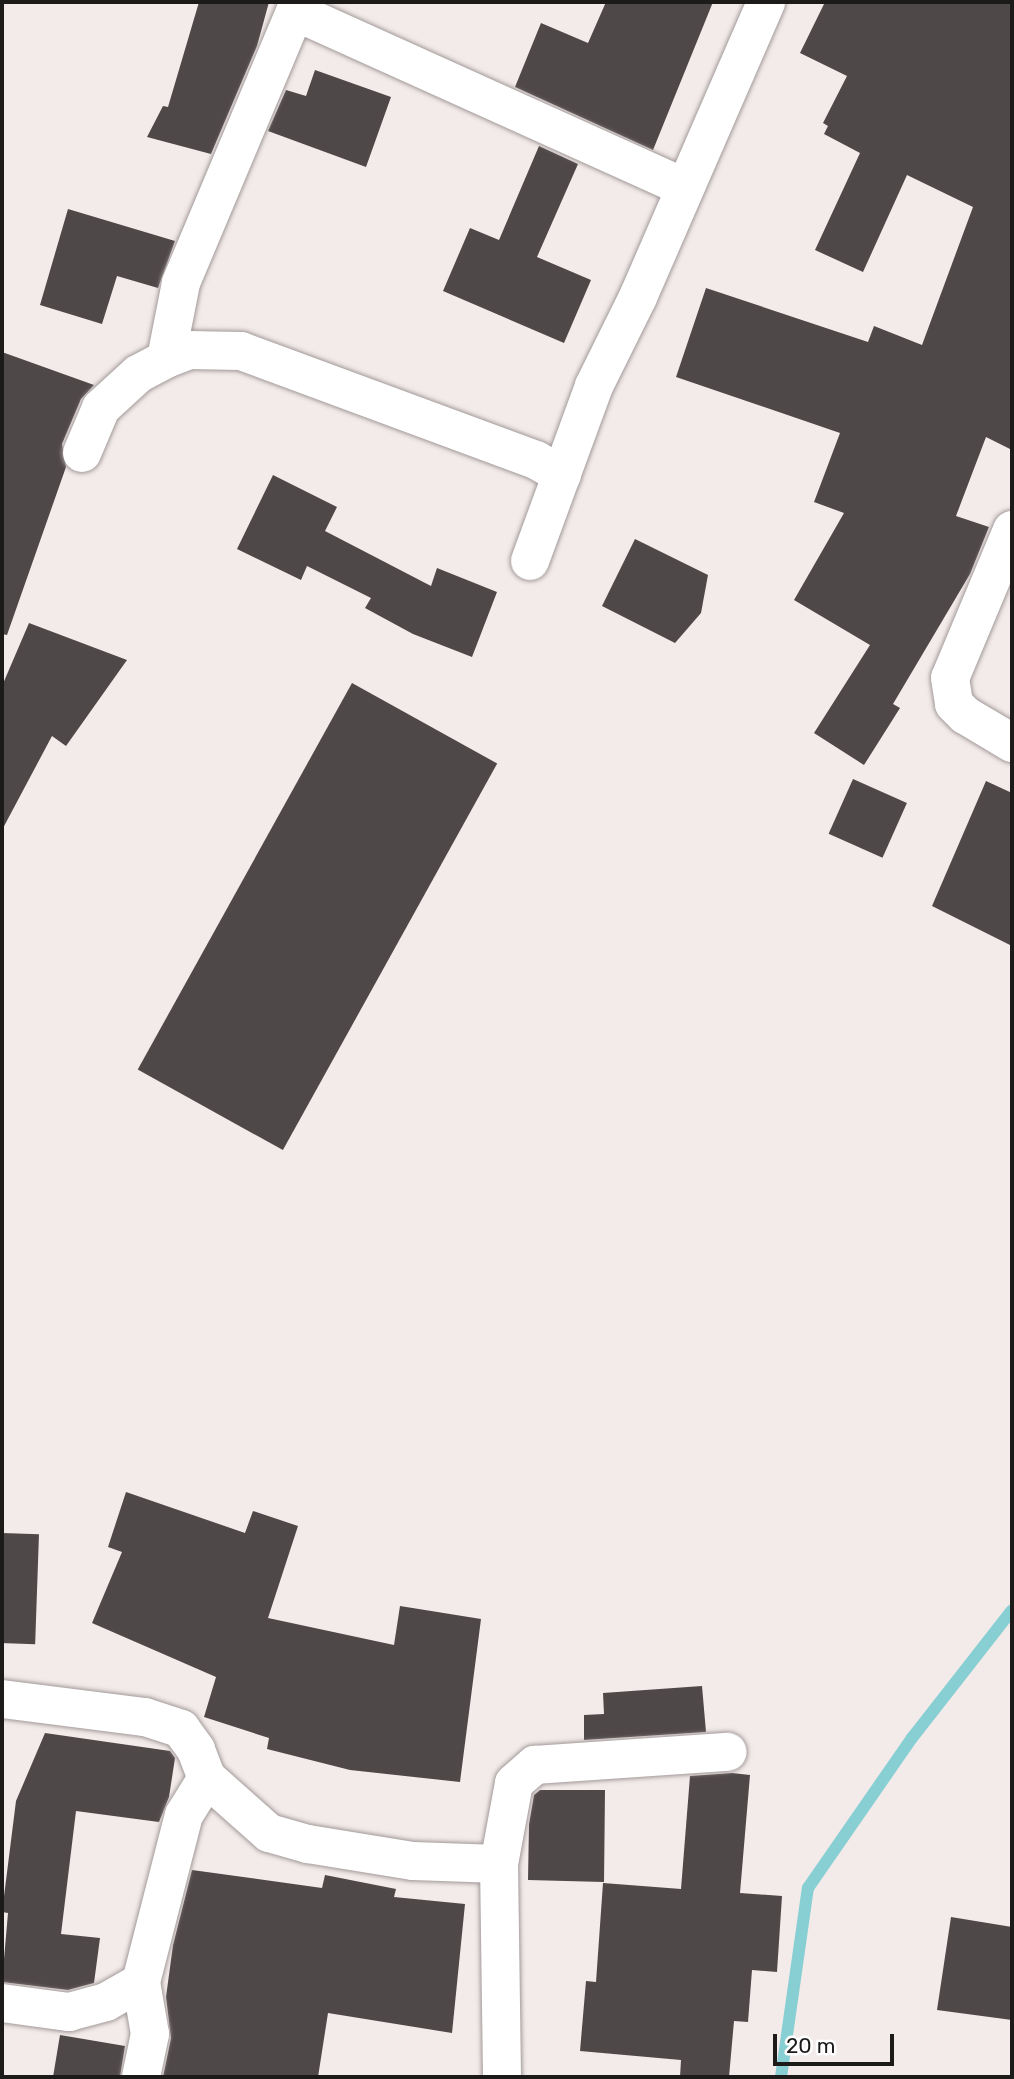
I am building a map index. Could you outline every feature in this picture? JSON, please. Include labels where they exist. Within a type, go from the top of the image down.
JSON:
[{"type":"street","points":[[530,561],[594,386],[685,188],[766,2]]},
{"type":"street","points":[[166,359],[181,283],[298,7],[685,188]]},
{"type":"street","points":[[82,453],[101,408],[138,374],[189,350],[241,351],[536,460],[562,475]]},
{"type":"street","points":[[1012,530],[950,678],[954,704],[965,715],[1012,743]]},
{"type":"street","points":[[2,1699],[145,1717],[181,1729],[196,1750],[208,1778],[269,1833],[308,1844],[413,1861],[499,1864]]},
{"type":"street","points":[[502,2077],[499,1864],[514,1783],[535,1765],[728,1752]]},
{"type":"street","points":[[141,2077],[150,2034],[141,1982],[184,1815],[208,1778]]},
{"type":"street","points":[[2,2003],[69,2012],[106,2002],[141,1982]]},
{"type":"building","points":[[199,2],[269,2],[257,46],[211,154],[147,137],[163,106],[168,107]]},
{"type":"building","points":[[606,2],[713,2],[653,150],[515,87],[541,23],[588,43]]},
{"type":"building","points":[[825,2],[1012,2],[1012,450],[986,437],[956,516],[989,527],[970,574],[893,704],[900,708],[864,765],[814,733],[870,645],[794,600],[844,513],[814,502],[840,433],[676,377],[706,288],[868,342],[874,326],[922,345],[973,207],[907,175],[863,272],[815,250],[860,153],[824,134],[828,126],[823,123],[847,76],[800,53]]},
{"type":"building","points":[[315,70],[391,97],[366,167],[268,131],[286,90],[306,96]]},
{"type":"building","points":[[539,146],[578,164],[537,257],[591,280],[564,343],[443,291],[470,228],[499,240]]},
{"type":"building","points":[[68,209],[175,241],[158,288],[117,276],[102,324],[40,305]]},
{"type":"building","points":[[2,352],[94,385],[81,399],[62,444],[66,467],[7,635],[2,634]]},
{"type":"building","points":[[273,475],[337,507],[325,531],[431,586],[437,568],[497,592],[472,657],[413,634],[365,608],[371,598],[307,566],[301,580],[237,549]]},
{"type":"building","points":[[635,539],[708,575],[701,613],[675,643],[602,606]]},
{"type":"building","points":[[29,623],[127,660],[66,746],[52,736],[2,830],[2,686]]},
{"type":"building","points":[[352,683],[497,763],[283,1150],[138,1070]]},
{"type":"building","points":[[853,779],[907,803],[882,858],[829,834]]},
{"type":"building","points":[[986,781],[1012,793],[1012,946],[932,906]]},
{"type":"building","points":[[126,1492],[245,1533],[253,1511],[298,1526],[268,1618],[394,1645],[400,1606],[481,1619],[460,1782],[350,1770],[267,1749],[269,1738],[204,1717],[216,1677],[92,1623],[122,1552],[108,1547]]},
{"type":"building","points":[[2,1533],[39,1534],[35,1644],[2,1643]]},
{"type":"building","points":[[702,1686],[706,1732],[584,1740],[584,1715],[604,1714],[603,1693]]},
{"type":"building","points":[[45,1733],[170,1751],[175,1758],[169,1797],[159,1822],[76,1811],[61,1934],[100,1938],[94,1983],[68,1990],[2,1982],[8,1913],[2,1912],[16,1801]]},
{"type":"building","points":[[732,1773],[750,1775],[740,1893],[782,1896],[777,1972],[752,1970],[748,2022],[734,2021],[729,2077],[680,2077],[681,2060],[580,2051],[586,1981],[596,1982],[603,1883],[681,1889],[690,1776]]},
{"type":"building","points":[[540,1790],[605,1790],[604,1882],[528,1880],[529,1824],[534,1795]]},
{"type":"building","points":[[192,1870],[322,1888],[325,1875],[396,1889],[394,1897],[465,1904],[452,2033],[328,2013],[318,2077],[163,2077],[171,2038],[166,1997],[173,1945]]},
{"type":"building","points":[[951,1917],[1012,1927],[1012,2020],[937,2010]]},
{"type":"building","points":[[60,2035],[125,2046],[120,2077],[53,2077]]},
{"type":"waterway","points":[[781,2077],[808,1888],[912,1738],[1012,1610]]}]
